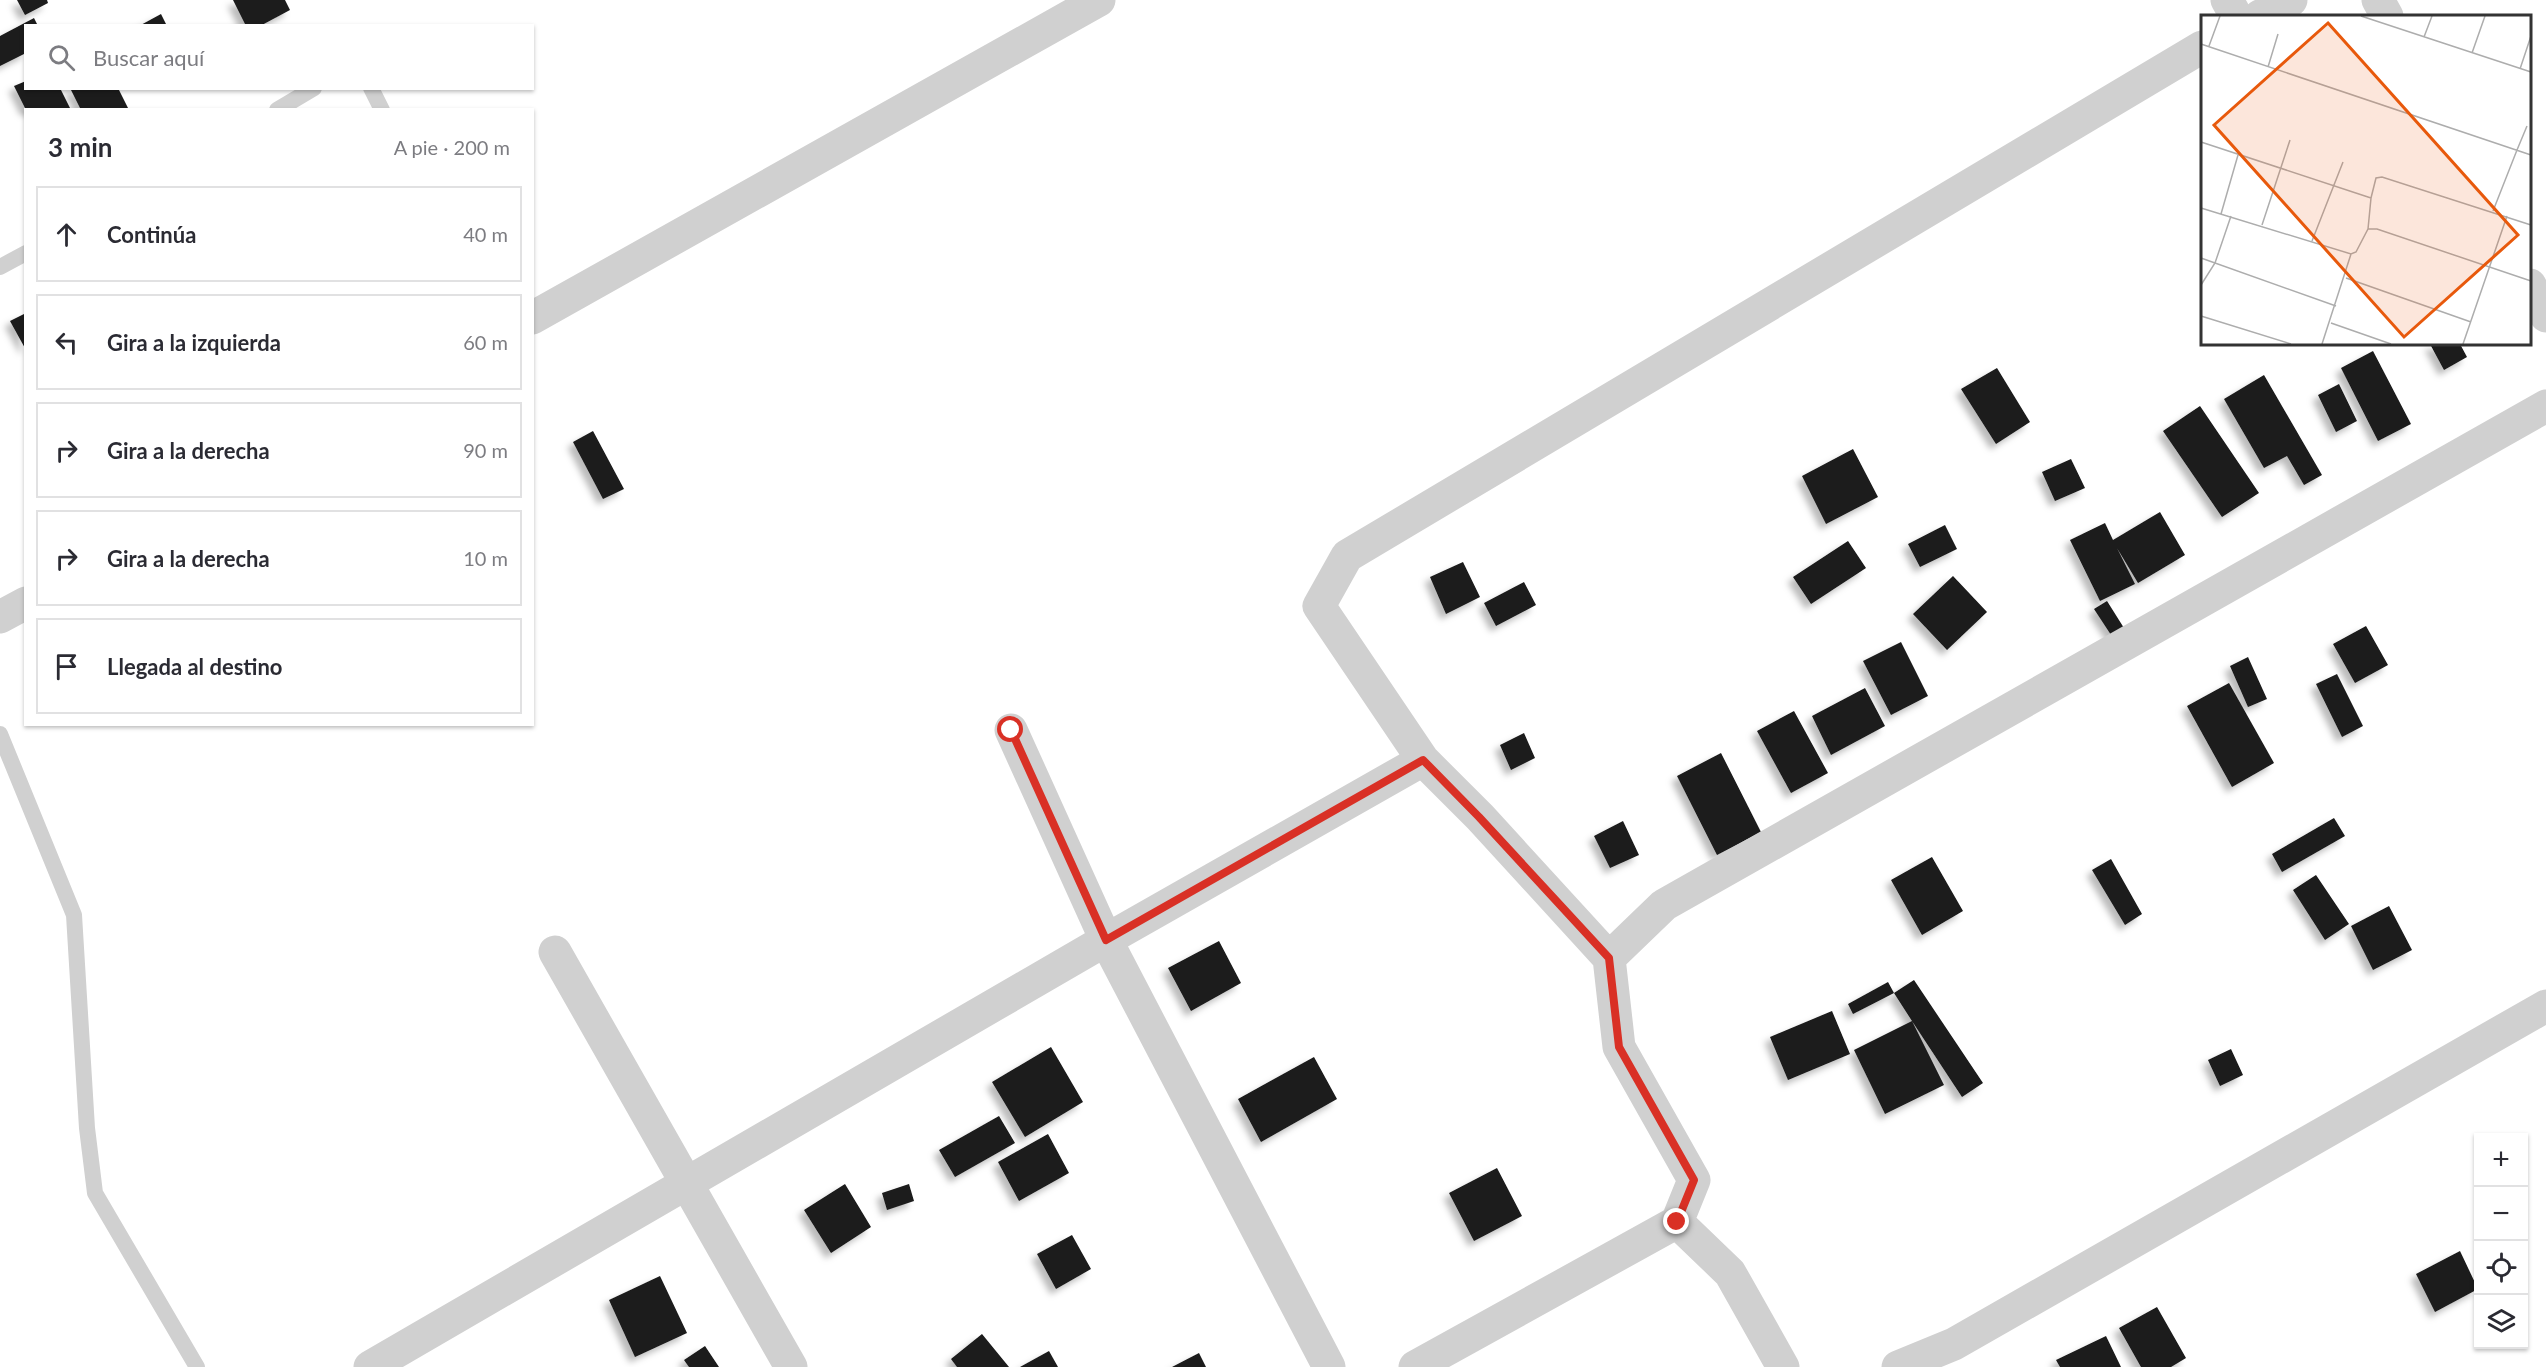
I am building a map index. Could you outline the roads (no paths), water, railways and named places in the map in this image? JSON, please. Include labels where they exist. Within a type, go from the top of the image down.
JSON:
[{"type":"street","points":[[534,317],[1099,0]]},
{"type":"street","points":[[2227,0],[2235,15]]},
{"type":"street","points":[[2262,15],[2291,0]]},
{"type":"street","points":[[2378,0],[2386,15]]},
{"type":"street","points":[[1415,1367],[1677,1222],[1694,1180],[1619,1047],[1609,958],[1423,760],[1319,606],[1347,556],[2201,48]]},
{"type":"street","points":[[2531,289],[2546,316]]},
{"type":"street","points":[[1609,958],[1664,905],[2546,406]]},
{"type":"street","points":[[0,617],[24,604]]},
{"type":"street","points":[[1011,730],[1106,940],[1329,1367]]},
{"type":"street","points":[[370,1367],[1106,940],[1423,760]]},
{"type":"street","points":[[555,952],[791,1367]]},
{"type":"street","points":[[1898,1367],[1954,1344],[2546,1006]]},
{"type":"street","points":[[1677,1222],[1730,1273],[1783,1367]]},
{"type":"lane","points":[[280,108],[311,90]]},
{"type":"lane","points":[[372,90],[381,108]]},
{"type":"lane","points":[[0,267],[24,254]]},
{"type":"lane","points":[[0,734],[74,915],[87,1128],[94,1193],[197,1367]]}]
